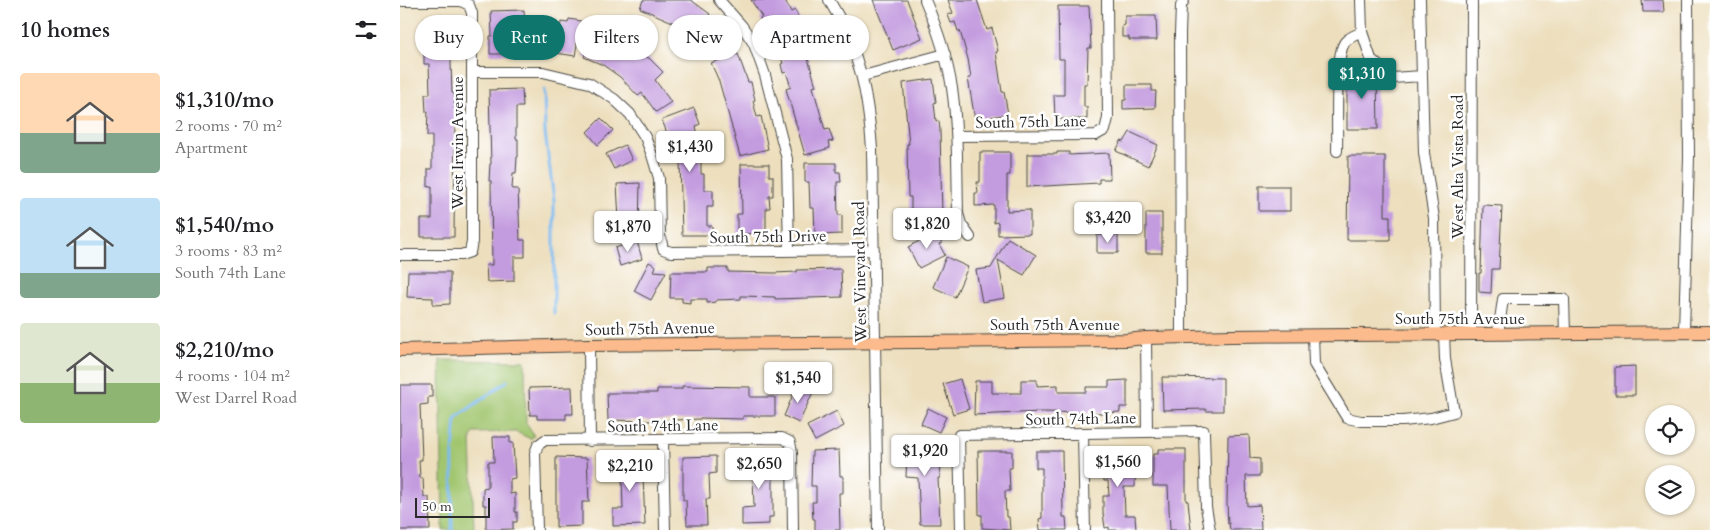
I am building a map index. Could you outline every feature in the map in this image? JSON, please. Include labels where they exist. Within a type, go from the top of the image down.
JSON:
[{"type":"main road","name":"South 75th Avenue","points":[[400,350],[589,344],[1126,340],[1313,335],[1710,332]]},
{"type":"street","points":[[719,0],[750,38],[761,61],[765,75],[787,159],[789,251]]},
{"type":"street","name":"West Vineyard Road","points":[[830,0],[855,53],[863,76],[868,104],[872,149],[878,530]]},
{"type":"street","points":[[924,0],[935,24],[945,54],[952,87],[956,136],[958,214],[961,224],[970,237]]},
{"type":"street","name":"South 75th Lane","points":[[956,136],[1096,135],[1105,130],[1108,118],[1107,0]]},
{"type":"street","points":[[1181,338],[1180,34],[1184,0]]},
{"type":"street","points":[[1361,0],[1362,32],[1371,59],[1392,78],[1422,76]]},
{"type":"street","points":[[1313,335],[1314,364],[1347,418],[1361,421],[1403,422],[1454,412],[1439,334],[1434,218],[1424,153],[1420,0]]},
{"type":"street","name":"West Alta Vista Road","points":[[1471,334],[1472,0]]},
{"type":"street","points":[[1684,332],[1689,157],[1688,0]]},
{"type":"street","name":"West Irwin Avenue","points":[[400,1],[461,1],[469,5],[472,13],[472,242],[470,252],[461,255],[400,255]]},
{"type":"street","points":[[1337,151],[1338,68],[1340,52],[1344,42],[1362,32]]},
{"type":"street","points":[[863,76],[945,54]]},
{"type":"street","name":"South 75th Drive","points":[[472,72],[543,72],[589,83],[614,99],[630,114],[645,137],[652,155],[658,178],[660,236],[663,249],[671,252],[874,250]]},
{"type":"street","points":[[1498,334],[1503,299],[1564,299],[1565,334]]},
{"type":"street","points":[[1146,338],[1147,432]]},
{"type":"street","points":[[589,344],[590,441]]},
{"type":"street","name":"South 74th Lane","points":[[961,530],[958,435],[1204,431],[1206,506],[1210,530]]},
{"type":"street","points":[[1083,433],[1085,530]]},
{"type":"street","name":"South 74th Lane","points":[[537,530],[535,453],[538,444],[545,440],[782,438],[790,442],[792,453],[793,530]]},
{"type":"street","points":[[663,440],[666,530]]},
{"type":"green space","points":[[440,360],[525,361],[526,423],[534,436],[531,439],[516,432],[474,433],[471,437],[474,530],[443,530]]},
{"type":"building","points":[[643,0],[691,0],[710,14],[668,15],[668,20],[640,8]]},
{"type":"building","points":[[751,0],[785,0],[791,12],[795,10],[797,15],[761,15]]},
{"type":"building","points":[[873,0],[907,0],[922,38],[893,50]]},
{"type":"building","points":[[948,0],[977,0],[987,30],[992,28],[998,51],[996,52],[1002,92],[1004,92],[1008,114],[975,120],[968,78],[971,78],[968,59],[960,31],[958,31],[955,22],[951,23],[948,15],[953,13]]},
{"type":"building","points":[[1642,0],[1663,0],[1664,12],[1643,12]]},
{"type":"building","points":[[1058,6],[1089,6],[1091,48],[1088,48],[1087,84],[1084,84],[1084,107],[1087,107],[1087,119],[1055,119],[1054,95],[1064,95],[1064,59],[1059,59]]},
{"type":"building","points":[[524,10],[524,15],[493,15],[493,54],[490,54],[490,36],[492,36],[491,11]]},
{"type":"building","points":[[1125,16],[1156,16],[1157,40],[1129,40],[1129,37],[1122,37],[1122,26],[1125,25]]},
{"type":"building","points":[[569,19],[575,20],[575,56],[565,54],[565,23],[568,23]]},
{"type":"building","points":[[424,60],[451,60],[452,93],[454,93],[455,111],[454,237],[421,237],[421,219],[432,219],[432,186],[428,187],[428,169],[432,169],[432,136],[427,136],[428,111],[426,112],[425,94],[430,94],[429,64],[424,64]]},
{"type":"building","points":[[591,60],[651,60],[663,72],[655,80],[671,102],[656,112],[642,93],[638,96],[620,77],[603,65]]},
{"type":"building","points":[[720,60],[740,60],[748,82],[751,82],[757,117],[761,116],[768,149],[740,156],[719,81],[711,63]]},
{"type":"building","points":[[782,60],[808,60],[816,86],[813,87],[825,130],[829,129],[833,141],[828,142],[830,148],[805,155],[786,89],[791,87],[786,72],[783,73],[781,64],[783,63]]},
{"type":"building","points":[[1347,70],[1372,70],[1377,74],[1378,129],[1347,129]]},
{"type":"building","points":[[933,79],[936,121],[939,121],[940,131],[942,215],[939,215],[939,227],[911,227],[911,197],[908,197],[907,144],[909,144],[903,83]]},
{"type":"building","points":[[1126,85],[1152,85],[1152,91],[1156,91],[1155,108],[1123,109],[1123,100],[1126,100]]},
{"type":"building","points":[[522,89],[523,107],[516,107],[518,157],[516,173],[513,173],[512,189],[518,189],[520,240],[525,240],[525,257],[514,257],[514,281],[487,282],[486,265],[492,265],[491,181],[489,181],[491,164],[489,90]]},
{"type":"building","points":[[694,108],[700,124],[696,126],[702,156],[701,174],[704,174],[704,190],[713,190],[713,207],[707,207],[707,226],[712,226],[712,235],[682,235],[680,161],[677,162],[671,136],[668,136],[662,120]]},
{"type":"building","points":[[601,118],[613,130],[598,145],[587,132]]},
{"type":"building","points":[[1130,132],[1158,145],[1148,166],[1116,151],[1121,141],[1124,142]]},
{"type":"building","points":[[625,145],[632,160],[614,169],[606,154]]},
{"type":"building","points":[[980,152],[1010,152],[1010,175],[1007,175],[1007,211],[1030,210],[1030,234],[998,235],[998,222],[994,223],[994,205],[975,206],[975,193],[978,193],[977,182],[980,182]]},
{"type":"building","points":[[1057,152],[1069,152],[1069,155],[1109,153],[1110,179],[1099,179],[1099,183],[1027,187],[1027,154],[1057,154]]},
{"type":"building","points":[[1348,156],[1385,156],[1385,216],[1390,216],[1390,240],[1347,240]]},
{"type":"building","points":[[805,163],[836,163],[836,172],[840,172],[841,182],[837,182],[838,215],[842,215],[842,234],[815,235],[814,208],[810,208],[809,182],[805,182]]},
{"type":"building","points":[[741,164],[769,164],[769,176],[773,176],[773,196],[769,196],[770,208],[766,208],[766,233],[737,234],[737,214],[742,214]]},
{"type":"building","points":[[640,183],[639,229],[615,230],[615,220],[619,220],[617,184]]},
{"type":"building","points":[[1259,186],[1290,186],[1290,211],[1259,211]]},
{"type":"building","points":[[1483,205],[1502,206],[1499,269],[1492,269],[1491,293],[1479,292]]},
{"type":"building","points":[[1146,213],[1162,213],[1162,253],[1146,253]]},
{"type":"building","points":[[936,232],[942,243],[939,244],[945,255],[919,268],[908,247]]},
{"type":"building","points":[[1097,235],[1118,235],[1118,253],[1097,253]]},
{"type":"building","points":[[1008,238],[1036,255],[1024,275],[998,260],[1005,298],[982,302],[976,270],[991,268]]},
{"type":"building","points":[[637,241],[642,259],[620,266],[615,248]]},
{"type":"building","points":[[946,257],[968,267],[955,297],[933,287]]},
{"type":"building","points":[[649,262],[656,266],[654,271],[666,272],[651,300],[634,291]]},
{"type":"building","points":[[708,268],[728,268],[728,272],[774,273],[797,272],[797,270],[841,269],[842,297],[775,299],[775,297],[741,296],[741,299],[716,300],[716,302],[707,303],[707,299],[690,299],[690,303],[682,302],[682,298],[670,298],[671,272],[708,272]]},
{"type":"building","points":[[408,272],[450,272],[450,304],[433,305],[433,298],[407,297]]},
{"type":"building","points":[[1635,366],[1635,395],[1615,395],[1615,367]]},
{"type":"building","points":[[1162,377],[1223,378],[1223,411],[1206,411],[1206,409],[1163,410]]},
{"type":"building","points":[[960,379],[969,409],[953,414],[943,384]]},
{"type":"building","points":[[1021,380],[1037,380],[1037,386],[1058,385],[1058,392],[1086,392],[1086,387],[1109,387],[1109,381],[1127,380],[1127,407],[1120,407],[1120,412],[1104,413],[1041,412],[974,415],[975,381],[992,381],[992,393],[1021,393]]},
{"type":"building","points":[[400,385],[432,385],[432,397],[428,397],[428,404],[420,405],[422,460],[419,460],[420,478],[423,478],[424,497],[429,497],[430,530],[400,530]]},
{"type":"building","points":[[797,385],[813,392],[799,423],[784,416]]},
{"type":"building","points":[[682,386],[750,387],[750,397],[775,397],[775,416],[743,416],[743,419],[608,420],[607,393],[657,393],[657,389],[682,389]]},
{"type":"building","points":[[572,387],[573,414],[566,414],[566,419],[537,419],[537,415],[530,415],[529,388]]},
{"type":"building","points":[[928,408],[946,417],[939,432],[921,424]]},
{"type":"building","points":[[837,411],[844,426],[815,441],[807,426]]},
{"type":"building","points":[[1249,435],[1250,458],[1260,459],[1260,476],[1246,476],[1247,506],[1260,505],[1261,530],[1230,530],[1227,503],[1228,436]]},
{"type":"building","points":[[493,437],[510,437],[510,443],[513,443],[515,478],[510,479],[510,494],[515,493],[517,522],[513,522],[513,529],[486,530],[486,505],[483,505],[483,488],[488,487],[488,462],[494,462]]},
{"type":"building","points":[[904,440],[937,441],[937,461],[941,461],[940,478],[938,478],[940,524],[920,524],[918,478],[906,477],[907,452],[904,451]]},
{"type":"building","points":[[1136,449],[1135,487],[1124,487],[1125,515],[1135,515],[1136,530],[1109,530],[1109,527],[1105,528],[1103,513],[1103,496],[1109,496],[1108,481],[1104,481],[1102,450]]},
{"type":"building","points":[[1158,449],[1186,449],[1186,501],[1188,501],[1191,530],[1170,530],[1168,486],[1153,486],[1153,454],[1158,454]]},
{"type":"building","points":[[839,450],[840,476],[843,476],[843,493],[839,493],[840,530],[815,530],[812,502],[816,502],[816,486],[811,486],[812,451]]},
{"type":"building","points":[[978,451],[1012,451],[1012,468],[1009,468],[1010,491],[1005,491],[1006,517],[1009,517],[1010,530],[982,528],[982,515],[979,515]]},
{"type":"building","points":[[1036,451],[1062,451],[1063,517],[1066,517],[1067,530],[1040,530],[1039,519],[1042,518],[1042,468],[1036,468]]},
{"type":"building","points":[[716,456],[716,473],[709,474],[710,499],[706,499],[707,525],[687,525],[686,500],[683,500],[683,457]]},
{"type":"building","points":[[741,456],[768,456],[768,463],[773,463],[773,517],[769,517],[769,524],[742,525],[742,508],[754,507],[753,475],[741,475]]},
{"type":"building","points":[[556,457],[587,458],[589,502],[582,502],[582,526],[556,527]]},
{"type":"building","points":[[610,459],[644,459],[645,525],[613,526],[613,509],[623,509],[622,476],[611,476]]},
{"type":"waterway","points":[[544,90],[545,133],[554,200],[554,313]]},
{"type":"waterway","points":[[452,530],[453,452],[456,418],[507,381]]}]
